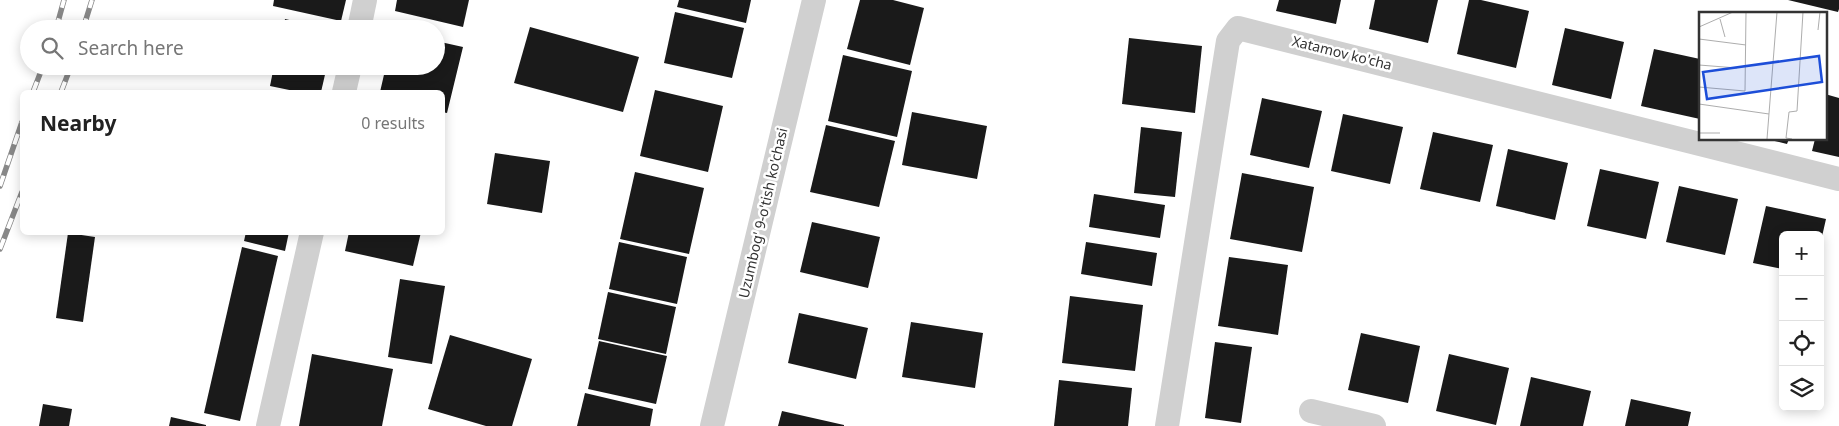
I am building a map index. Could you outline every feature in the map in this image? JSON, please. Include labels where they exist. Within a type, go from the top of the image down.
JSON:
[{"type":"street","points":[[361,20],[366,0]]},
{"type":"street","name":"Uzumbog' 9-o'tish ko'chasi","points":[[712,426],[814,0]]},
{"type":"street","name":"Xatamov ko'cha","points":[[1167,426],[1228,41],[1238,28],[1839,179]]},
{"type":"street","points":[[344,90],[348,75]]},
{"type":"street","points":[[268,426],[311,235]]},
{"type":"street","points":[[1311,411],[1374,426]]},
{"type":"building","points":[[274,0],[346,0],[341,20],[273,6]]},
{"type":"building","points":[[397,0],[469,0],[463,27],[445,23],[445,20],[433,20],[395,11]]},
{"type":"building","points":[[679,0],[751,0],[746,23],[677,7]]},
{"type":"building","points":[[860,0],[893,0],[924,8],[910,65],[847,49]]},
{"type":"building","points":[[1279,0],[1341,0],[1336,24],[1276,11]]},
{"type":"building","points":[[1375,0],[1438,0],[1428,43],[1369,29]]},
{"type":"building","points":[[1469,0],[1481,0],[1529,11],[1516,68],[1457,54]]},
{"type":"building","points":[[1788,0],[1839,0],[1839,9],[1838,12]]},
{"type":"building","points":[[675,12],[744,28],[732,78],[664,63]]},
{"type":"building","points":[[530,27],[639,57],[623,112],[514,83]]},
{"type":"building","points":[[1565,28],[1624,42],[1611,99],[1552,85]]},
{"type":"building","points":[[1129,38],[1202,46],[1195,113],[1122,104]]},
{"type":"building","points":[[445,43],[463,47],[447,113],[445,113],[445,90],[380,90],[384,75],[445,75]]},
{"type":"building","points":[[1654,49],[1699,59],[1699,119],[1641,106]]},
{"type":"building","points":[[843,55],[912,71],[897,137],[828,121]]},
{"type":"building","points":[[272,75],[325,75],[321,90],[289,90],[270,86]]},
{"type":"building","points":[[655,90],[723,106],[708,172],[640,156]]},
{"type":"building","points":[[1826,94],[1839,98],[1839,157],[1812,151],[1815,140],[1826,140]]},
{"type":"building","points":[[1262,98],[1322,111],[1309,168],[1250,155]]},
{"type":"building","points":[[912,112],[987,126],[977,179],[902,165]]},
{"type":"building","points":[[1343,114],[1403,127],[1390,184],[1331,171]]},
{"type":"building","points":[[826,125],[895,141],[879,207],[810,192]]},
{"type":"building","points":[[1141,127],[1182,132],[1175,197],[1134,193]]},
{"type":"building","points":[[1433,132],[1493,145],[1480,202],[1420,189]]},
{"type":"building","points":[[1770,140],[1789,140],[1787,144]]},
{"type":"building","points":[[1508,149],[1568,163],[1555,220],[1496,206]]},
{"type":"building","points":[[495,153],[550,161],[542,213],[487,204]]},
{"type":"building","points":[[1600,169],[1659,182],[1646,239],[1587,226]]},
{"type":"building","points":[[635,172],[704,188],[689,254],[620,239]]},
{"type":"building","points":[[1242,173],[1314,187],[1302,252],[1230,239]]},
{"type":"building","points":[[1679,186],[1738,199],[1725,255],[1666,242]]},
{"type":"building","points":[[1094,194],[1165,205],[1160,238],[1089,227]]},
{"type":"building","points":[[1766,206],[1826,219],[1823,231],[1779,231],[1779,268],[1753,263]]},
{"type":"building","points":[[812,222],[880,237],[868,288],[800,272]]},
{"type":"building","points":[[68,235],[95,237],[83,322],[56,318]]},
{"type":"building","points":[[245,235],[288,235],[285,251],[244,241]]},
{"type":"building","points":[[348,235],[420,235],[413,266],[345,251]]},
{"type":"building","points":[[619,242],[687,257],[677,304],[609,289]]},
{"type":"building","points":[[1086,242],[1157,253],[1152,286],[1081,274]]},
{"type":"building","points":[[242,247],[278,256],[240,421],[204,413]]},
{"type":"building","points":[[1229,257],[1288,265],[1278,335],[1218,326]]},
{"type":"building","points":[[400,279],[445,286],[432,364],[388,357]]},
{"type":"building","points":[[608,292],[676,307],[666,354],[598,339]]},
{"type":"building","points":[[1070,296],[1143,305],[1135,371],[1062,363]]},
{"type":"building","points":[[799,313],[868,328],[856,379],[788,363]]},
{"type":"building","points":[[911,322],[983,333],[975,388],[902,377]]},
{"type":"building","points":[[1361,333],[1420,346],[1408,403],[1348,390]]},
{"type":"building","points":[[450,335],[532,359],[512,426],[486,426],[428,409]]},
{"type":"building","points":[[599,341],[667,356],[656,404],[588,389]]},
{"type":"building","points":[[1215,342],[1252,347],[1241,423],[1205,418]]},
{"type":"building","points":[[312,354],[393,369],[382,426],[299,426]]},
{"type":"building","points":[[1449,354],[1509,368],[1496,425],[1436,411]]},
{"type":"building","points":[[1531,377],[1591,391],[1583,426],[1520,426]]},
{"type":"building","points":[[1059,380],[1132,388],[1128,426],[1054,426]]},
{"type":"building","points":[[585,393],[653,409],[650,426],[577,426]]},
{"type":"building","points":[[1631,399],[1691,412],[1688,426],[1625,426]]},
{"type":"building","points":[[43,404],[72,409],[69,426],[39,426]]},
{"type":"building","points":[[782,411],[844,425],[844,426],[778,426]]},
{"type":"building","points":[[171,417],[206,425],[206,426],[169,426]]},
{"type":"railway","points":[[58,20],[64,0]]},
{"type":"railway","points":[[86,20],[92,0]]},
{"type":"railway","points":[[34,90],[40,75]]},
{"type":"railway","points":[[62,90],[68,75]]},
{"type":"railway","points":[[0,186],[20,128]]},
{"type":"railway","points":[[0,249],[20,197]]}]
